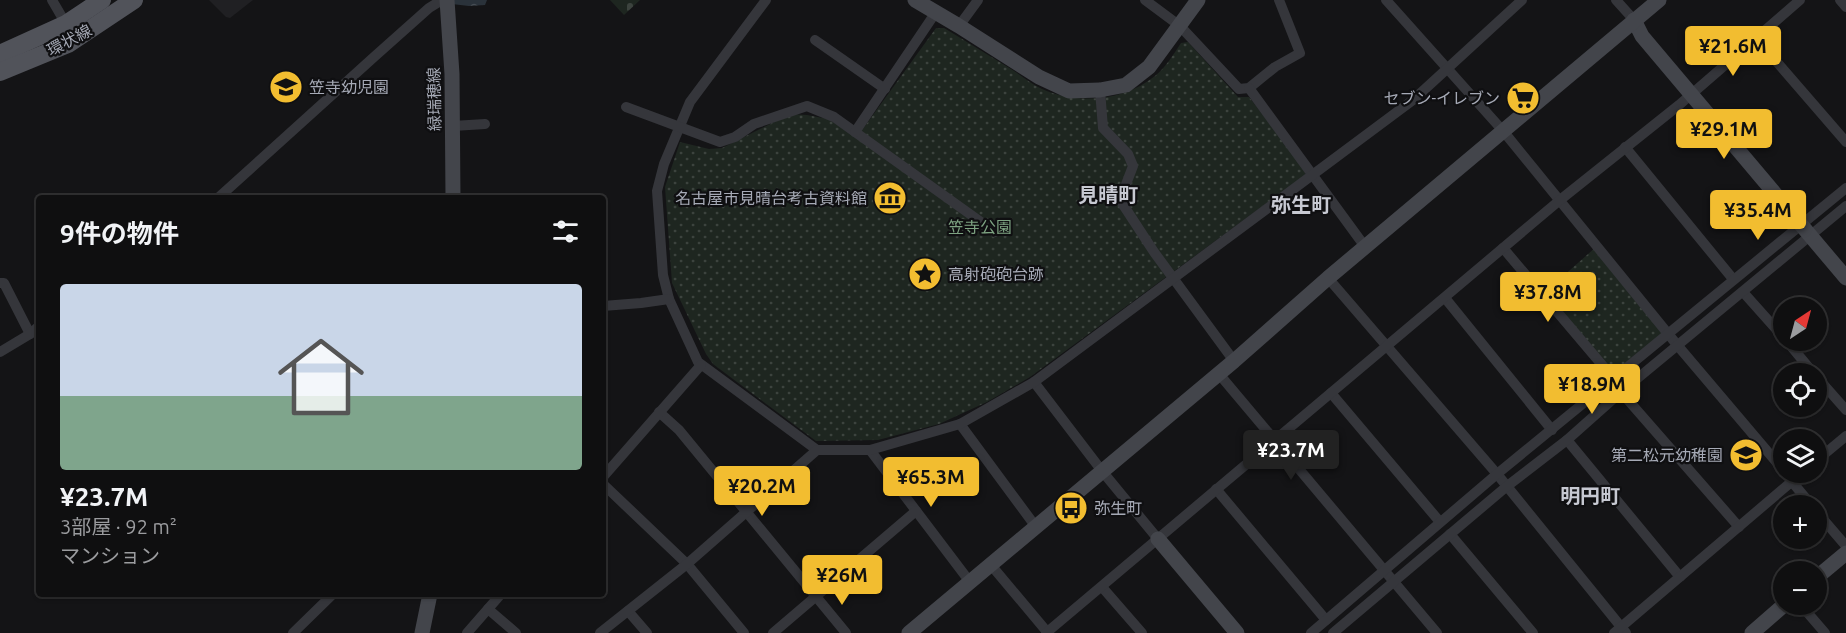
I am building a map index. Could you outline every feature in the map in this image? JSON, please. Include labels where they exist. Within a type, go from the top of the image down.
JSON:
[{"type":"main road","name":"環状線","points":[[0,54],[66,24],[102,0]]},
{"type":"main road","name":"環状線","points":[[0,72],[68,44],[134,0]]},
{"type":"street","points":[[52,0],[66,24]]},
{"type":"street","points":[[221,195],[429,8],[442,0]]},
{"type":"street","name":"緑瑞穂線","points":[[447,0],[452,74],[453,195]]},
{"type":"street","points":[[766,0],[690,102],[664,164],[657,191],[663,275],[669,299],[698,362],[817,450],[870,450],[960,424],[1034,382],[1413,100],[1522,0]]},
{"type":"street","points":[[915,0],[1039,77],[1069,91],[1100,90],[1126,85],[1149,67],[1198,0]]},
{"type":"street","points":[[959,26],[978,0]]},
{"type":"street","points":[[1145,0],[1180,26],[1239,89],[1249,88],[1275,67],[1300,53],[1279,0]]},
{"type":"street","points":[[1386,0],[1504,132],[1773,459]]},
{"type":"street","points":[[1616,0],[1634,20],[1642,36],[1846,278]]},
{"type":"street","points":[[909,633],[1219,374],[1328,278],[1659,0]]},
{"type":"street","points":[[991,565],[1047,633],[1560,200],[1691,95],[1800,0]]},
{"type":"street","points":[[1840,0],[1846,7]]},
{"type":"street","points":[[855,132],[936,12]]},
{"type":"street","points":[[1756,38],[1846,142]]},
{"type":"street","points":[[815,40],[885,89]]},
{"type":"street","points":[[1249,88],[1366,248]]},
{"type":"street","points":[[1100,90],[1103,128],[1128,154],[1133,166],[1120,200],[1173,278],[1234,361]]},
{"type":"street","points":[[626,106],[720,142],[735,137],[753,124],[807,106],[834,117],[996,232]]},
{"type":"street","points":[[453,126],[485,124]]},
{"type":"street","points":[[1625,147],[1733,279]]},
{"type":"street","points":[[1335,632],[1506,486],[1567,440],[1621,392],[1743,292],[1806,231],[1846,188]]},
{"type":"street","points":[[1311,633],[1497,474],[1733,279],[1846,207]]},
{"type":"street","points":[[1503,249],[1614,379]]},
{"type":"street","points":[[1328,278],[1497,474],[1621,631],[1680,577],[1791,483]]},
{"type":"street","points":[[0,283],[4,284],[30,334]]},
{"type":"street","points":[[1743,292],[1773,326]]},
{"type":"street","points":[[1445,298],[1552,430]]},
{"type":"street","points":[[606,306],[669,299]]},
{"type":"street","points":[[0,352],[36,329]]},
{"type":"street","points":[[1795,351],[1805,363]]},
{"type":"street","points":[[606,474],[701,365]]},
{"type":"street","points":[[1219,374],[1437,633]]},
{"type":"street","points":[[1034,382],[1102,471],[1237,633]]},
{"type":"street","points":[[1827,389],[1846,410]]},
{"type":"street","points":[[1621,392],[1739,527]]},
{"type":"street","points":[[1331,393],[1440,522]]},
{"type":"street","points":[[659,412],[679,430],[846,633]]},
{"type":"street","points":[[960,424],[1036,527]]},
{"type":"street","points":[[1827,452],[1846,436]]},
{"type":"street","points":[[1567,440],[1680,577]]},
{"type":"street","points":[[600,633],[687,564],[817,450]]},
{"type":"street","points":[[870,450],[970,582]]},
{"type":"street","points":[[1793,483],[1803,495]]},
{"type":"street","points":[[606,487],[687,564],[744,633]]},
{"type":"street","points":[[1216,489],[1326,620]]},
{"type":"street","points":[[773,633],[916,511]]},
{"type":"street","points":[[1827,524],[1846,546]]},
{"type":"street","points":[[1450,534],[1533,633]]},
{"type":"street","points":[[1827,569],[1846,553]]},
{"type":"street","points":[[1102,587],[1142,633]]},
{"type":"street","points":[[293,633],[330,597]]},
{"type":"street","points":[[422,633],[429,597]]},
{"type":"street","points":[[467,633],[498,597]]},
{"type":"street","points":[[488,609],[516,633]]},
{"type":"street","points":[[628,611],[647,633]]},
{"type":"street","points":[[1752,633],[1773,615]]},
{"type":"street","points":[[1809,615],[1825,633]]},
{"type":"shaded area","points":[[209,0],[253,0],[230,18],[226,17]]},
{"type":"green space","points":[[610,0],[640,0],[624,15]]},
{"type":"green space","name":"笠寺公園","points":[[936,28],[944,28],[1042,89],[1085,99],[1115,95],[1143,84],[1163,69],[1181,43],[1188,42],[1238,97],[1249,97],[1305,170],[1305,175],[1030,377],[987,402],[939,424],[878,440],[816,441],[713,364],[706,354],[672,283],[665,187],[680,142],[709,149],[722,148],[790,114],[828,119],[857,137]]},
{"type":"green space","points":[[1596,247],[1666,333],[1615,377],[1544,293]]},
{"type":"water","points":[[452,0],[487,0],[485,5],[469,6],[452,4]]},
{"type":"place","name":"笠寺幼児園","points":[[286,87]]},
{"type":"place","name":"セブン-イレブン","points":[[1523,98]]},
{"type":"place","name":"名古屋市見晴台考古資料館","points":[[890,198]]},
{"type":"place","name":"高射砲砲台跡","points":[[925,274]]},
{"type":"place","name":"第二松元幼稚園","points":[[1746,455]]},
{"type":"place","name":"弥生町","points":[[1071,508]]},
{"type":"district","name":"見晴町","points":[[1108,195]]},
{"type":"district","name":"弥生町","points":[[1301,205]]},
{"type":"district","name":"明円町","points":[[1590,496]]}]
